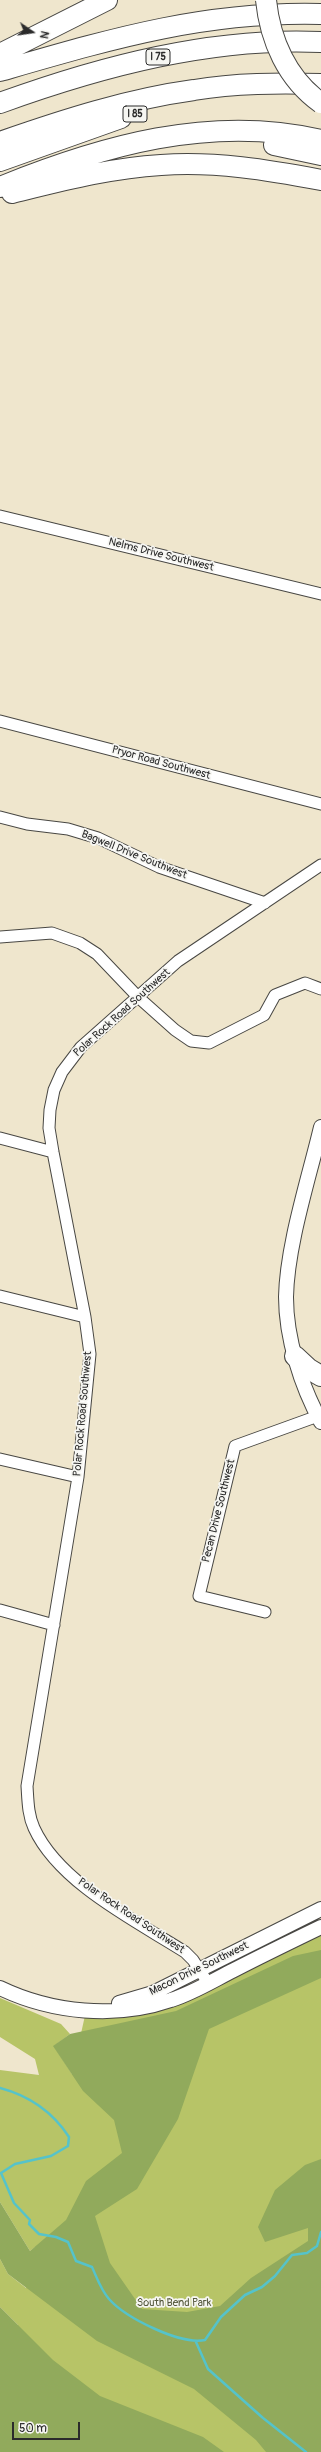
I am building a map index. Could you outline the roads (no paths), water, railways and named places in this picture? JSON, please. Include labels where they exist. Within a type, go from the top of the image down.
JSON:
[{"type":"highway","points":[[0,54],[107,0]]},
{"type":"highway","points":[[266,0],[268,16],[277,49],[298,81],[321,102]]},
{"type":"highway","points":[[0,71],[114,38],[166,26],[234,17],[321,14]]},
{"type":"highway","name":"I 75","points":[[0,103],[73,78],[124,64],[168,55],[257,44],[321,42]]},
{"type":"highway","points":[[0,142],[72,119],[161,95],[220,86],[275,83],[321,84]]},
{"type":"highway","name":"I 85","points":[[0,161],[124,117],[184,101],[275,83]]},
{"type":"highway","points":[[0,187],[73,158],[129,143],[160,138],[214,131],[242,130],[321,140]]},
{"type":"highway","points":[[160,138],[218,138],[269,144],[321,155]]},
{"type":"highway","points":[[0,196],[92,174],[161,165],[219,165],[282,173],[321,180]]},
{"type":"highway","points":[[295,1356],[321,1376]]},
{"type":"street","name":"Nelms Drive Southwest","points":[[0,516],[321,594]]},
{"type":"street","name":"Pryor Road Southwest","points":[[0,721],[321,804]]},
{"type":"street","name":"Bagwell Drive Southwest","points":[[0,817],[27,824],[68,829],[98,838],[159,867],[265,903]]},
{"type":"street","name":"Polar Rock Road Southwest","points":[[208,1983],[200,1970],[184,1952],[98,1896],[75,1879],[49,1852],[34,1827],[28,1807],[27,1786],[78,1477],[90,1354],[85,1318],[49,1128],[50,1110],[54,1090],[62,1072],[81,1048],[178,961],[321,865]]},
{"type":"street","points":[[0,937],[52,933],[80,943],[97,954],[138,997],[175,1030],[191,1040],[209,1043],[264,1016],[275,995],[305,983],[321,989]]},
{"type":"street","points":[[319,1419],[295,1356],[287,1312],[287,1284],[294,1240],[321,1127]]},
{"type":"street","points":[[0,1138],[53,1152]]},
{"type":"street","points":[[0,1296],[85,1318]]},
{"type":"street","name":"Pecan Drive Southwest","points":[[265,1612],[199,1596],[235,1446],[319,1419]]},
{"type":"street","points":[[0,1459],[78,1477]]},
{"type":"street","points":[[0,1610],[54,1625]]},
{"type":"street","name":"Macon Drive Southwest","points":[[71,2008],[125,2002],[153,1993],[321,1909]]},
{"type":"street","name":"Macon Drive Southwest","points":[[0,1988],[28,2000],[86,2011],[109,2012],[146,2007],[172,2000],[321,1927]]},
{"type":"waterway","points":[[0,2088],[21,2095],[48,2112],[69,2137],[68,2146],[51,2156],[15,2164],[1,2173],[14,2203],[30,2220],[29,2224],[39,2234],[56,2237],[68,2242],[76,2261],[92,2267],[99,2284],[109,2299],[140,2322],[168,2334],[182,2338],[205,2340],[221,2317],[245,2295],[262,2287],[275,2276],[292,2255],[307,2253],[317,2246],[321,2232]]},
{"type":"waterway","points":[[196,2342],[208,2369],[263,2418],[306,2452]]},
{"type":"park label","name":"South Bend Park","points":[[174,2303]]}]
